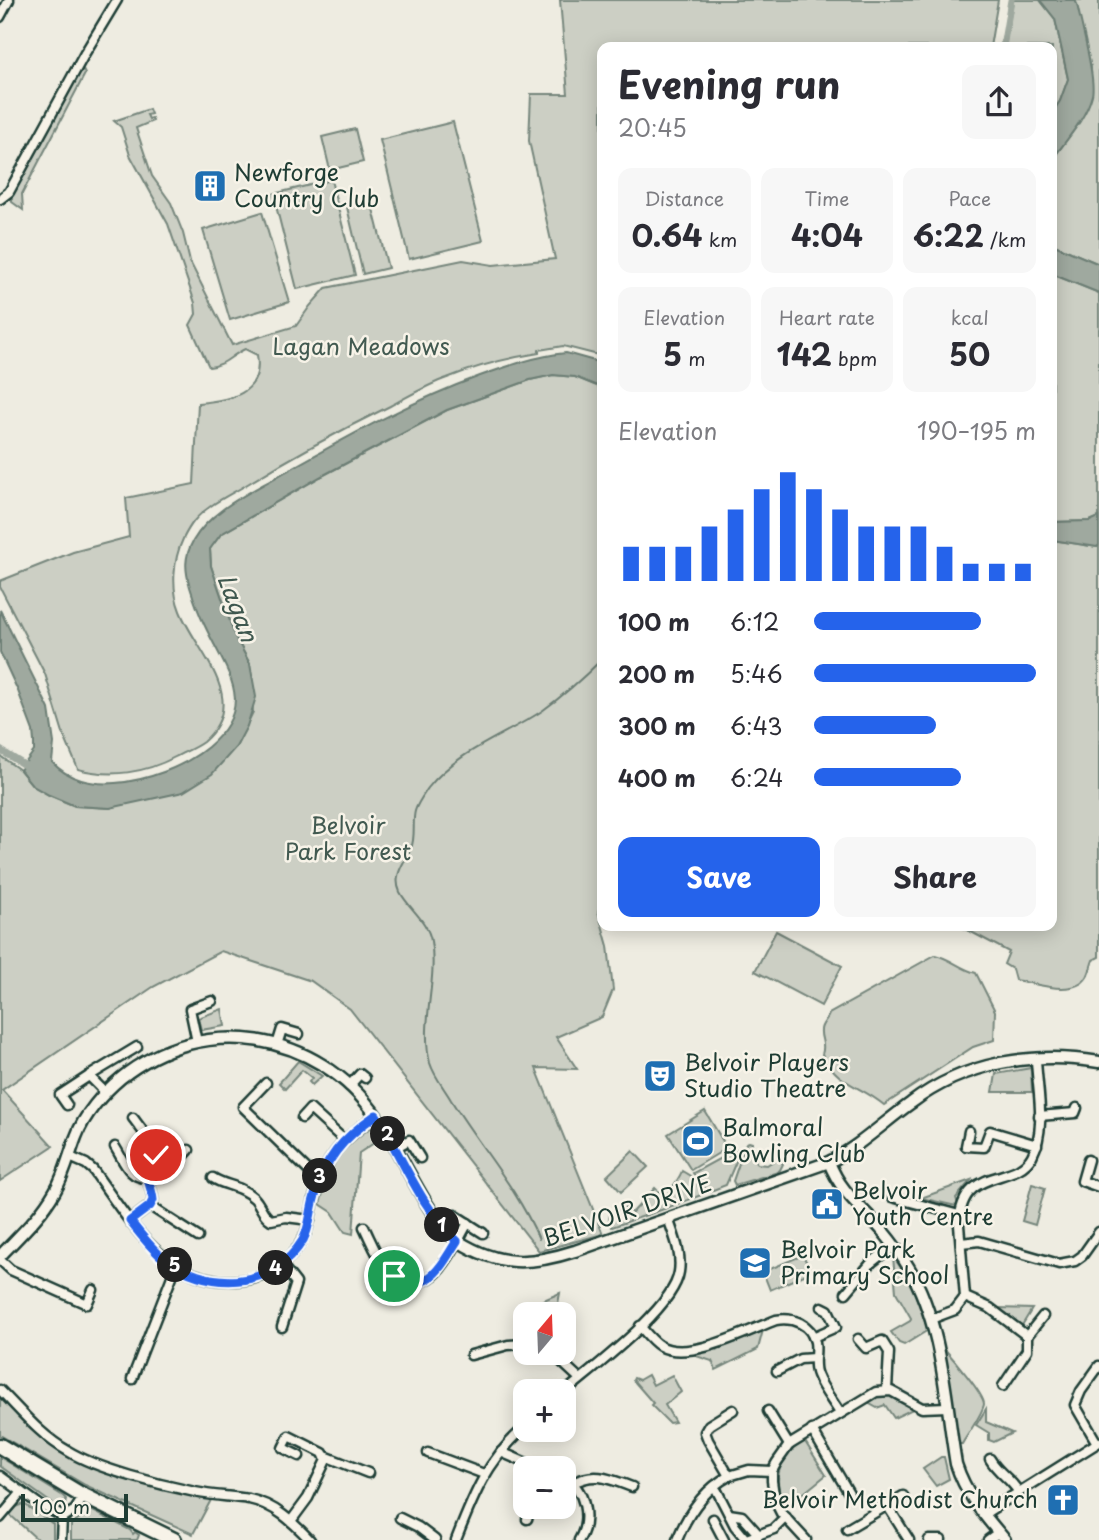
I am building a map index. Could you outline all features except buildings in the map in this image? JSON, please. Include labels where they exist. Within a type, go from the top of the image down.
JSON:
[{"type":"highway","points":[[0,1446],[84,1496],[174,1540]]},
{"type":"street","points":[[0,17],[9,0]]},
{"type":"street","points":[[0,199],[9,192],[117,0]]},
{"type":"street","points":[[197,1042],[190,1009],[212,1001]]},
{"type":"street","points":[[277,1045],[282,1029],[299,1034]]},
{"type":"street","name":"BELVOIR DRIVE","points":[[1,1253],[45,1208],[57,1189],[79,1130],[119,1079],[166,1050],[197,1042],[242,1038],[277,1045],[318,1061],[349,1086],[376,1115],[442,1225],[457,1241],[494,1258],[533,1262],[575,1251],[829,1162],[862,1143],[913,1101],[949,1080],[988,1065],[1036,1059],[1099,1062]]},
{"type":"street","points":[[60,1095],[137,1047]]},
{"type":"street","points":[[931,1319],[955,1310],[965,1297],[959,1215],[966,1198],[982,1180],[1022,1167],[1028,1162],[1037,1145],[1039,1116],[1036,1059]]},
{"type":"street","points":[[349,1086],[360,1074],[365,1078]]},
{"type":"street","points":[[89,1076],[106,1093]]},
{"type":"street","points":[[266,1083],[243,1107],[319,1181]]},
{"type":"street","points":[[55,1087],[67,1105]]},
{"type":"street","points":[[1039,1116],[1075,1114],[1077,1108]]},
{"type":"street","points":[[302,1118],[310,1109],[344,1140]]},
{"type":"street","points":[[69,1157],[93,1170],[153,1248],[176,1266],[208,1279],[232,1281],[260,1277],[281,1264],[304,1238],[319,1181],[327,1162],[344,1140],[376,1115]]},
{"type":"street","points":[[130,1221],[150,1206],[153,1196],[148,1178],[149,1166],[155,1161],[156,1155],[133,1118]]},
{"type":"street","points":[[969,1131],[966,1146],[984,1147],[990,1131],[1037,1145]]},
{"type":"street","points":[[395,1148],[409,1140],[420,1158]]},
{"type":"street","points":[[116,1147],[132,1174],[139,1178],[148,1178]]},
{"type":"street","points":[[155,1161],[177,1163],[189,1150]]},
{"type":"street","points":[[1088,1160],[1082,1181],[1099,1187]]},
{"type":"street","points":[[829,1162],[848,1196],[894,1245],[922,1292],[931,1319],[960,1477],[971,1498],[1002,1536],[988,1540]]},
{"type":"street","points":[[213,1178],[235,1186],[251,1196],[264,1215],[271,1220],[286,1217],[310,1220]]},
{"type":"street","points":[[891,1197],[959,1215]]},
{"type":"street","points":[[150,1206],[198,1237]]},
{"type":"street","points":[[455,1215],[483,1233]]},
{"type":"street","points":[[576,1382],[640,1326],[674,1289],[679,1272],[679,1255],[668,1219]]},
{"type":"street","points":[[364,1227],[367,1240],[388,1271],[400,1279],[413,1282],[433,1276],[468,1223]]},
{"type":"street","points":[[961,1243],[979,1241],[1059,1264],[1075,1261],[1082,1256],[1099,1232]]},
{"type":"street","points":[[846,1293],[872,1262],[894,1245]]},
{"type":"street","points":[[1,1253],[17,1273],[87,1304],[93,1290]]},
{"type":"street","points":[[281,1264],[296,1283],[282,1327]]},
{"type":"street","points":[[132,1379],[176,1266]]},
{"type":"street","points":[[965,1297],[990,1308],[1027,1336]]},
{"type":"street","points":[[813,1337],[836,1327],[828,1310],[822,1307]]},
{"type":"street","points":[[1003,1386],[1027,1350],[1027,1336],[1043,1316]]},
{"type":"street","points":[[640,1326],[659,1346],[680,1352],[695,1350],[776,1320],[786,1318],[800,1322],[815,1343],[816,1373],[840,1412]]},
{"type":"street","points":[[858,1339],[866,1348],[882,1341],[888,1352],[887,1391]]},
{"type":"street","points":[[471,1355],[513,1345]]},
{"type":"street","points":[[777,1371],[800,1359],[814,1358]]},
{"type":"street","points":[[565,1365],[580,1379]]},
{"type":"street","points":[[984,1514],[1098,1443],[1075,1405],[1081,1391],[1099,1366]]},
{"type":"street","points":[[0,1390],[54,1442],[87,1461],[197,1493],[251,1500],[271,1507],[291,1521],[310,1540]]},
{"type":"street","points":[[806,1540],[775,1502],[772,1471],[789,1445],[876,1391],[898,1394],[922,1408],[947,1406]]},
{"type":"street","points":[[729,1476],[705,1432],[709,1425],[733,1410]]},
{"type":"street","points":[[768,1411],[789,1445]]},
{"type":"street","points":[[812,1430],[849,1493]]},
{"type":"street","points":[[299,1456],[283,1448],[289,1436],[368,1473]]},
{"type":"street","points":[[456,1540],[484,1474],[513,1440]]},
{"type":"street","points":[[501,1452],[513,1457]]},
{"type":"street","points":[[428,1453],[484,1474]]},
{"type":"street","points":[[291,1521],[308,1498],[326,1455]]},
{"type":"street","points":[[990,1459],[998,1472],[1009,1477],[1018,1492]]},
{"type":"street","points":[[677,1540],[686,1519],[707,1491],[729,1476],[749,1470],[772,1471]]},
{"type":"street","points":[[0,1476],[40,1505],[62,1517],[75,1510],[84,1496]]},
{"type":"street","points":[[576,1482],[587,1476],[596,1476],[632,1487]]},
{"type":"street","points":[[576,1488],[586,1517],[579,1540]]},
{"type":"street","points":[[716,1491],[747,1539],[774,1529],[786,1517]]},
{"type":"street","points":[[0,1518],[22,1492]]},
{"type":"street","points":[[848,1530],[903,1496]]},
{"type":"street","points":[[887,1506],[909,1540]]},
{"type":"street","points":[[729,1514],[742,1516],[759,1535]]},
{"type":"street","points":[[61,1540],[62,1517]]},
{"type":"street","points":[[400,1518],[435,1540]]},
{"type":"street","points":[[713,1519],[724,1540]]},
{"type":"street","points":[[929,1540],[941,1540]]},
{"type":"green space","name":"Lagan Meadows","points":[[560,0],[998,0],[991,42],[597,42],[597,355],[563,346],[539,350],[539,353],[492,363],[440,381],[317,444],[205,510],[194,521],[183,539],[175,565],[174,584],[180,611],[216,676],[222,710],[217,726],[200,744],[152,767],[115,773],[78,769],[64,736],[45,674],[0,587],[0,581],[73,552],[129,537],[126,498],[194,484],[198,403],[221,400],[242,393],[250,387],[258,368],[257,355],[245,349],[224,362],[209,367],[190,325],[196,314],[195,303],[168,224],[130,155],[121,127],[114,121],[149,109],[151,114],[147,115],[153,121],[136,128],[152,176],[171,203],[183,233],[190,262],[232,345],[296,326],[326,288],[463,260],[493,265],[555,259],[529,141],[531,94],[568,94]]},
{"type":"green space","points":[[1013,0],[1040,0],[1055,19],[1068,79],[1057,106],[1057,42],[1006,42]]},
{"type":"green space","points":[[1075,0],[1099,0],[1099,264],[1057,246],[1057,153],[1078,124],[1091,68]]},
{"type":"green space","points":[[82,68],[85,74],[22,194],[23,210],[12,202],[12,197]]},
{"type":"green space","points":[[453,122],[483,241],[409,259],[380,140]]},
{"type":"green space","points":[[355,129],[363,162],[330,170],[322,137]]},
{"type":"green space","points":[[331,180],[355,275],[297,289],[273,194]]},
{"type":"green space","points":[[370,197],[388,268],[363,274],[346,203]]},
{"type":"green space","points":[[262,212],[289,302],[230,320],[203,230]]},
{"type":"green space","points":[[1057,276],[1099,293],[1099,517],[1090,521],[1057,522]]},
{"type":"green space","name":"Belvoir Park Forest","points":[[553,375],[575,377],[597,386],[597,931],[604,931],[608,946],[613,990],[602,1017],[556,1037],[577,1069],[536,1068],[603,1234],[539,1251],[350,1009],[311,981],[221,951],[153,987],[2,1090],[53,1146],[0,1181],[0,756],[20,770],[33,786],[49,795],[75,806],[110,808],[236,747],[253,712],[250,664],[235,636],[211,566],[210,549],[221,534],[320,477],[447,410],[530,380]]},
{"type":"green space","points":[[1057,541],[1097,547],[1099,545],[1099,957],[1093,960],[1088,975],[1081,983],[1064,988],[1015,980],[1012,969],[1004,964],[1009,952],[969,931],[1057,931]]},
{"type":"green space","points":[[776,931],[842,966],[821,1006],[755,971]]},
{"type":"green space","points":[[935,955],[976,973],[995,1011],[994,1040],[973,1047],[884,1105],[843,1079],[829,1065],[822,1054],[821,1028],[829,1014]]},
{"type":"green space","points":[[222,1009],[225,1026],[201,1030],[198,1018]]},
{"type":"green space","points":[[298,1061],[322,1076],[312,1085],[309,1082],[312,1078],[302,1070],[285,1089],[279,1083]]},
{"type":"green space","points":[[1031,1068],[1032,1092],[993,1092],[996,1074]]},
{"type":"green space","name":"Balmoral Bowling Club","points":[[705,1111],[727,1148],[691,1170],[668,1134]]},
{"type":"green space","points":[[370,1128],[380,1139],[359,1153],[353,1234],[345,1232],[332,1212],[320,1204],[336,1160]]},
{"type":"green space","points":[[746,1143],[752,1143],[751,1149],[757,1164],[767,1165],[778,1158],[783,1164],[775,1173],[735,1185],[733,1181]]},
{"type":"green space","points":[[737,1149],[741,1150],[726,1185],[708,1192],[693,1173]]},
{"type":"green space","points":[[633,1151],[648,1167],[621,1192],[607,1176]]},
{"type":"green space","points":[[682,1171],[692,1177],[704,1194],[656,1212],[676,1182]]},
{"type":"green space","points":[[971,1180],[956,1198],[956,1206],[921,1198]]},
{"type":"green space","points":[[1032,1184],[1045,1188],[1035,1225],[1022,1221]]},
{"type":"green space","points":[[655,1188],[662,1195],[653,1213],[612,1227],[609,1223],[610,1212],[625,1207],[632,1213]]},
{"type":"green space","points":[[803,1255],[811,1272],[770,1290],[763,1272]]},
{"type":"green space","points":[[893,1256],[911,1283],[928,1330],[904,1345],[899,1343],[891,1332],[911,1318],[896,1292]]},
{"type":"green space","points":[[560,1293],[558,1302],[539,1302]]},
{"type":"green space","points":[[996,1308],[1032,1309],[1021,1327]]},
{"type":"green space","points":[[763,1330],[758,1349],[716,1370],[712,1361],[695,1354]]},
{"type":"green space","points":[[942,1346],[983,1399],[983,1408],[962,1444],[958,1444]]},
{"type":"green space","points":[[648,1375],[653,1385],[672,1375],[681,1392],[665,1405],[675,1422],[669,1423],[651,1405],[653,1403],[633,1380]]},
{"type":"green space","points":[[879,1395],[893,1395],[915,1408],[894,1418],[885,1405],[877,1408],[870,1404],[869,1400]]},
{"type":"green space","points":[[0,1396],[52,1445],[66,1454],[212,1498],[193,1534],[85,1485],[0,1435]]},
{"type":"green space","points":[[986,1409],[986,1422],[1012,1433],[994,1442],[989,1440],[989,1433],[976,1425]]},
{"type":"green space","points":[[804,1440],[826,1475],[799,1497],[783,1505],[778,1485],[780,1468],[795,1447]]},
{"type":"green space","points":[[0,1457],[63,1496],[66,1499],[65,1506],[57,1507],[0,1466]]},
{"type":"green space","points":[[944,1457],[949,1479],[936,1486],[923,1469]]},
{"type":"green space","points":[[24,1504],[53,1524],[53,1540],[38,1540],[9,1514]]},
{"type":"green space","points":[[88,1511],[93,1511],[133,1534],[135,1532],[139,1535],[137,1540],[71,1540],[71,1525]]},
{"type":"shaded area","points":[[1040,0],[1075,0],[1085,37],[1093,87],[1085,113],[1057,153],[1057,106],[1068,79],[1055,19]]},
{"type":"shaded area","points":[[1057,246],[1099,264],[1099,293],[1057,276]]},
{"type":"shaded area","points":[[566,353],[597,362],[597,386],[575,377],[553,375],[530,380],[447,410],[320,477],[221,534],[210,549],[211,566],[235,636],[250,664],[256,697],[247,726],[236,747],[212,774],[183,792],[110,808],[75,806],[33,786],[20,770],[34,751],[33,731],[0,652],[0,610],[49,709],[54,743],[52,762],[58,768],[81,780],[107,783],[127,782],[176,767],[208,747],[223,732],[232,717],[235,703],[229,674],[201,617],[187,575],[188,553],[201,529],[247,493],[405,408],[501,369]]},
{"type":"shaded area","points":[[1099,517],[1097,547],[1057,541],[1057,522],[1090,521]]},
{"type":"waterway","points":[[1004,42],[1011,0]]},
{"type":"waterway","points":[[539,1239],[520,1202],[439,1082],[430,1063],[427,1033],[433,956],[431,941],[426,927],[400,892],[398,880],[400,869],[412,844],[416,808],[428,788],[467,754],[542,711],[597,664]]},
{"type":"waterway","points":[[0,750],[29,768]]},
{"type":"place","name":"Newforge Country Club","points":[[210,186]]},
{"type":"place","name":"Belvoir Players Studio Theatre","points":[[660,1076]]},
{"type":"place","name":"Balmoral Bowling Club","points":[[698,1141]]},
{"type":"place","name":"Belvoir Youth Centre","points":[[827,1204]]},
{"type":"place","name":"Belvoir Park Primary School","points":[[755,1263]]},
{"type":"place","name":"Belvoir Methodist Church","points":[[1063,1500]]},
{"type":"route","points":[[156,1155],[147,1173],[153,1200],[150,1206],[130,1221],[163,1257],[196,1276],[218,1281],[251,1279],[277,1268],[297,1248],[309,1226],[313,1200],[327,1162],[349,1135],[376,1115],[430,1208],[457,1241],[438,1272],[427,1280],[413,1282],[394,1276]]},
{"type":"water label","name":"Lagan","points":[[237,608]]}]
